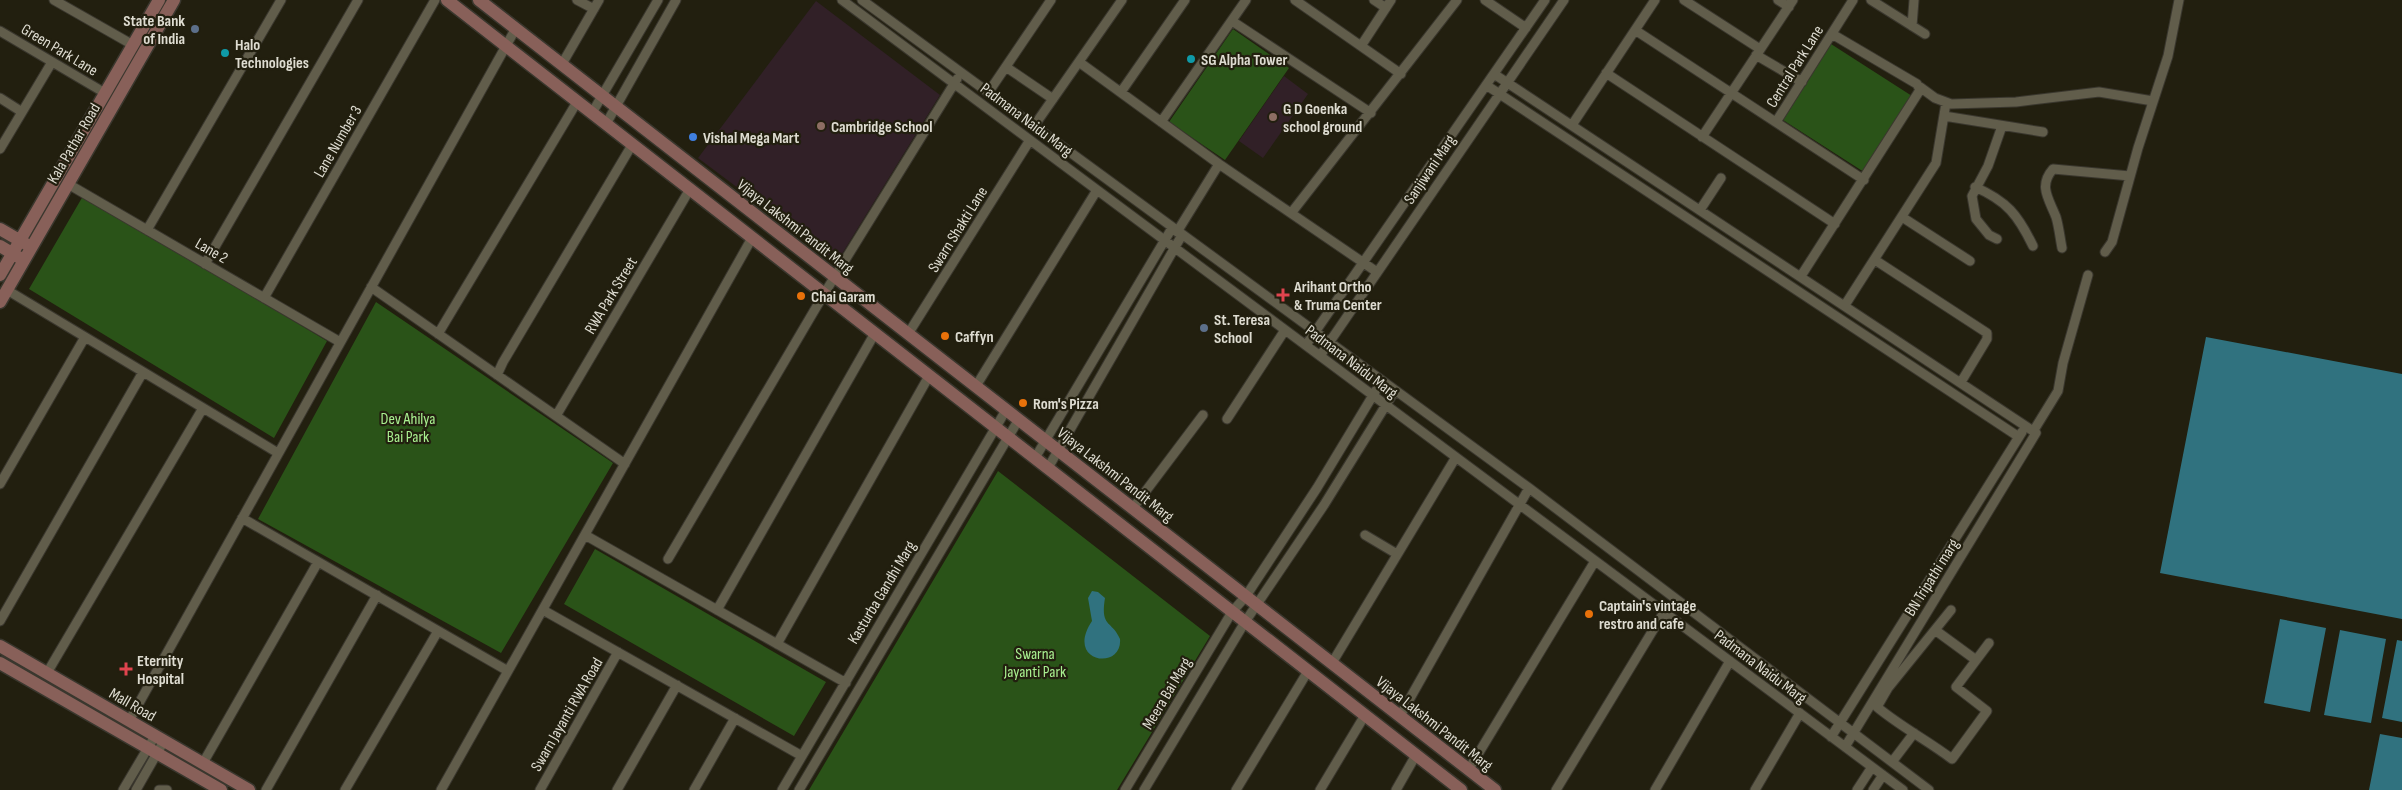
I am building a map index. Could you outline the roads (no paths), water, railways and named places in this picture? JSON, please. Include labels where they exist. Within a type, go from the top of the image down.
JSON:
[{"type":"street","points":[[54,0],[133,45]]},
{"type":"street","name":"Kala Pathar Road","points":[[0,275],[159,0]]},
{"type":"street","name":"Kala Pathar Road","points":[[0,302],[174,0]]},
{"type":"street","points":[[147,230],[281,0]]},
{"type":"street","points":[[206,264],[358,0]]},
{"type":"street","name":"Lane Number 3","points":[[264,298],[435,0]]},
{"type":"street","points":[[447,0],[1461,790]]},
{"type":"street","name":"Vijaya Lakshmi Pandit Marg","points":[[480,0],[1495,790]]},
{"type":"street","points":[[577,0],[594,10]]},
{"type":"street","points":[[562,64],[599,0]]},
{"type":"street","points":[[592,114],[658,0]]},
{"type":"street","points":[[606,124],[676,0]]},
{"type":"street","name":"Padmana Naidu Marg","points":[[842,0],[1845,747]]},
{"type":"street","name":"Padmana Naidu Marg","points":[[862,0],[1394,392],[1528,488],[1853,733]]},
{"type":"street","points":[[988,92],[1051,0]]},
{"type":"street","points":[[1034,126],[1122,0]]},
{"type":"street","points":[[1121,92],[1184,0]]},
{"type":"street","points":[[1161,122],[1246,0]]},
{"type":"street","points":[[1295,0],[1401,74]]},
{"type":"street","points":[[1374,0],[1386,8]]},
{"type":"street","points":[[1361,46],[1392,0]]},
{"type":"street","points":[[1292,212],[1371,113],[1457,0]]},
{"type":"street","points":[[1485,0],[1526,28]]},
{"type":"street","name":"Sanjiwani Marg","points":[[1306,346],[1545,0]]},
{"type":"street","name":"Sanjiwani Marg","points":[[1320,356],[1564,0]]},
{"type":"street","points":[[1572,125],[1655,0]]},
{"type":"street","points":[[1684,0],[1802,82]]},
{"type":"street","points":[[1702,137],[1791,3],[1778,0]]},
{"type":"street","name":"Central Park Lane","points":[[1776,122],[1853,0]]},
{"type":"street","points":[[1871,0],[1925,34]]},
{"type":"street","points":[[1912,26],[1914,0]]},
{"type":"street","points":[[2105,252],[2112,242],[2130,176],[2168,56],[2179,0]]},
{"type":"street","points":[[1232,21],[1371,113]]},
{"type":"street","points":[[129,720],[516,28]]},
{"type":"street","name":"Green Park Lane","points":[[0,30],[105,93]]},
{"type":"street","points":[[1635,30],[1864,180]]},
{"type":"street","points":[[1832,34],[1946,103],[2016,102],[2099,92],[2153,101]]},
{"type":"street","points":[[0,149],[52,62]]},
{"type":"street","points":[[1079,62],[1219,164],[1292,212],[1377,272]]},
{"type":"street","points":[[1006,66],[1053,99]]},
{"type":"street","points":[[668,559],[824,294],[961,73]]},
{"type":"street","points":[[1606,73],[1835,224]]},
{"type":"street","points":[[1494,74],[2026,425],[2035,434]]},
{"type":"street","points":[[1486,86],[2019,437]]},
{"type":"street","points":[[1801,276],[1864,180],[1918,94],[1920,87]]},
{"type":"street","points":[[0,98],[22,112]]},
{"type":"street","points":[[438,334],[577,102]]},
{"type":"street","points":[[1845,305],[1936,163],[1946,103]]},
{"type":"street","points":[[1944,116],[2043,132]]},
{"type":"street","points":[[1997,239],[1989,234],[1976,219],[1972,196],[1975,187],[1988,166],[2002,126]]},
{"type":"street","name":"Swarn Shakti Lane","points":[[908,334],[1030,140]]},
{"type":"street","points":[[497,375],[502,362],[632,145]]},
{"type":"street","points":[[1048,468],[1174,248],[1177,232],[1219,164]]},
{"type":"street","points":[[2062,248],[2058,223],[2044,189],[2048,176],[2053,169],[2130,176]]},
{"type":"street","points":[[1700,210],[1721,178]]},
{"type":"street","name":"Lane 2","points":[[68,184],[340,342]]},
{"type":"street","points":[[1975,187],[1997,198],[2009,207],[2022,225],[2032,246]]},
{"type":"street","name":"RWA Park Street","points":[[556,416],[690,190]]},
{"type":"street","points":[[976,386],[1097,190]]},
{"type":"street","points":[[1902,217],[1970,261]]},
{"type":"street","points":[[0,229],[32,247]]},
{"type":"street","points":[[1034,458],[1164,241],[1177,232]]},
{"type":"street","points":[[442,790],[752,238]]},
{"type":"street","points":[[0,246],[24,260]]},
{"type":"street","points":[[1874,260],[1987,333],[1987,339],[1960,382]]},
{"type":"street","name":"BN Tripathi marg","points":[[1853,733],[2035,434],[2058,392],[2063,363],[2088,275]]},
{"type":"street","points":[[371,287],[625,464]]},
{"type":"street","points":[[7,290],[278,454]]},
{"type":"street","points":[[1227,419],[1284,330]]},
{"type":"street","points":[[717,610],[875,333]]},
{"type":"street","points":[[0,484],[85,337]]},
{"type":"street","points":[[0,621],[143,372]]},
{"type":"street","points":[[777,644],[929,376]]},
{"type":"street","name":"Meera Bai Marg","points":[[1125,790],[1232,612],[1246,596],[1317,488],[1382,382]]},
{"type":"street","name":"Meera Bai Marg","points":[[1144,790],[1245,622],[1324,505],[1394,392]]},
{"type":"street","points":[[47,673],[203,408]]},
{"type":"street","name":"Kasturba Gandhi Marg","points":[[782,790],[1006,410]]},
{"type":"street","points":[[1133,508],[1202,415]]},
{"type":"street","name":"Kasturba Gandhi Marg","points":[[799,790],[1019,420]]},
{"type":"street","points":[[1831,737],[2026,425]]},
{"type":"street","points":[[1332,663],[1456,457]]},
{"type":"street","points":[[1400,716],[1528,488]]},
{"type":"street","points":[[242,518],[508,671]]},
{"type":"street","points":[[585,535],[846,683]]},
{"type":"street","points":[[1365,535],[1397,554]]},
{"type":"street","points":[[1468,769],[1595,561]]},
{"type":"street","points":[[203,763],[318,562]]},
{"type":"street","points":[[266,790],[377,595]]},
{"type":"street","points":[[543,610],[802,756]]},
{"type":"street","points":[[1951,610],[1888,688],[1877,707],[1901,727],[1925,738],[1952,759],[1987,711],[1956,687],[1990,643]]},
{"type":"street","points":[[1556,790],[1664,612]]},
{"type":"street","points":[[345,790],[438,630]]},
{"type":"street","points":[[1935,630],[1976,660]]},
{"type":"street","points":[[1913,636],[1924,643]]},
{"type":"street","name":"Mall Road","points":[[0,646],[249,790]]},
{"type":"street","name":"Swarn Jayanti RWA Road","points":[[540,790],[618,652]]},
{"type":"street","points":[[1655,790],[1730,661]]},
{"type":"street","name":"Mall Road","points":[[0,663],[221,790]]},
{"type":"street","points":[[1236,790],[1308,671]]},
{"type":"street","points":[[617,790],[677,686]]},
{"type":"street","points":[[831,707],[844,713]]},
{"type":"street","points":[[1755,790],[1800,713]]},
{"type":"street","points":[[1320,790],[1365,715]]},
{"type":"street","points":[[694,790],[735,718]]},
{"type":"street","points":[[1903,790],[1845,747],[1853,733],[1929,790]]},
{"type":"street","points":[[1892,762],[1914,733]]},
{"type":"street","points":[[136,790],[160,738]]},
{"type":"street","points":[[123,790],[153,751]]},
{"type":"street","points":[[1396,790],[1416,755]]},
{"type":"street","points":[[1857,790],[1872,767]]},
{"type":"street","points":[[1873,790],[1882,775]]},
{"type":"street","points":[[159,790],[167,790]]},
{"type":"water","points":[[2206,337],[2402,374],[2402,619],[2160,573]]},
{"type":"water","points":[[1092,591],[1098,592],[1105,598],[1105,619],[1120,639],[1119,649],[1113,656],[1097,658],[1089,654],[1085,646],[1085,635],[1092,621],[1088,598]]},
{"type":"water","points":[[2280,619],[2326,628],[2310,712],[2264,703]]},
{"type":"water","points":[[2340,630],[2386,639],[2371,723],[2324,715]]},
{"type":"water","points":[[2397,640],[2402,641],[2402,722],[2382,718]]},
{"type":"water","points":[[2380,734],[2402,738],[2402,790],[2369,790]]},
{"type":"place","name":"State Bank of India","points":[[195,29]]},
{"type":"place","name":"Halo Technologies","points":[[225,53]]},
{"type":"place","name":"SG Alpha Tower","points":[[1191,59]]},
{"type":"place","name":"G D Goenka school ground","points":[[1273,117]]},
{"type":"place","name":"Cambridge School","points":[[821,126]]},
{"type":"place","name":"Vishal Mega Mart","points":[[693,137]]},
{"type":"place","name":"Arihant Ortho & Truma Center","points":[[1283,295]]},
{"type":"place","name":"Chai Garam","points":[[801,296]]},
{"type":"place","name":"St. Teresa School","points":[[1204,328]]},
{"type":"place","name":"Caffyn","points":[[945,336]]},
{"type":"place","name":"Rom's Pizza","points":[[1023,403]]},
{"type":"place","name":"Captain's vintage restro and cafe","points":[[1589,614]]},
{"type":"place","name":"Eternity Hospital","points":[[126,669]]},
{"type":"park label","name":"Dev Ahilya Bai Park","points":[[408,427]]},
{"type":"park label","name":"Swarna Jayanti Park","points":[[1035,662]]}]
